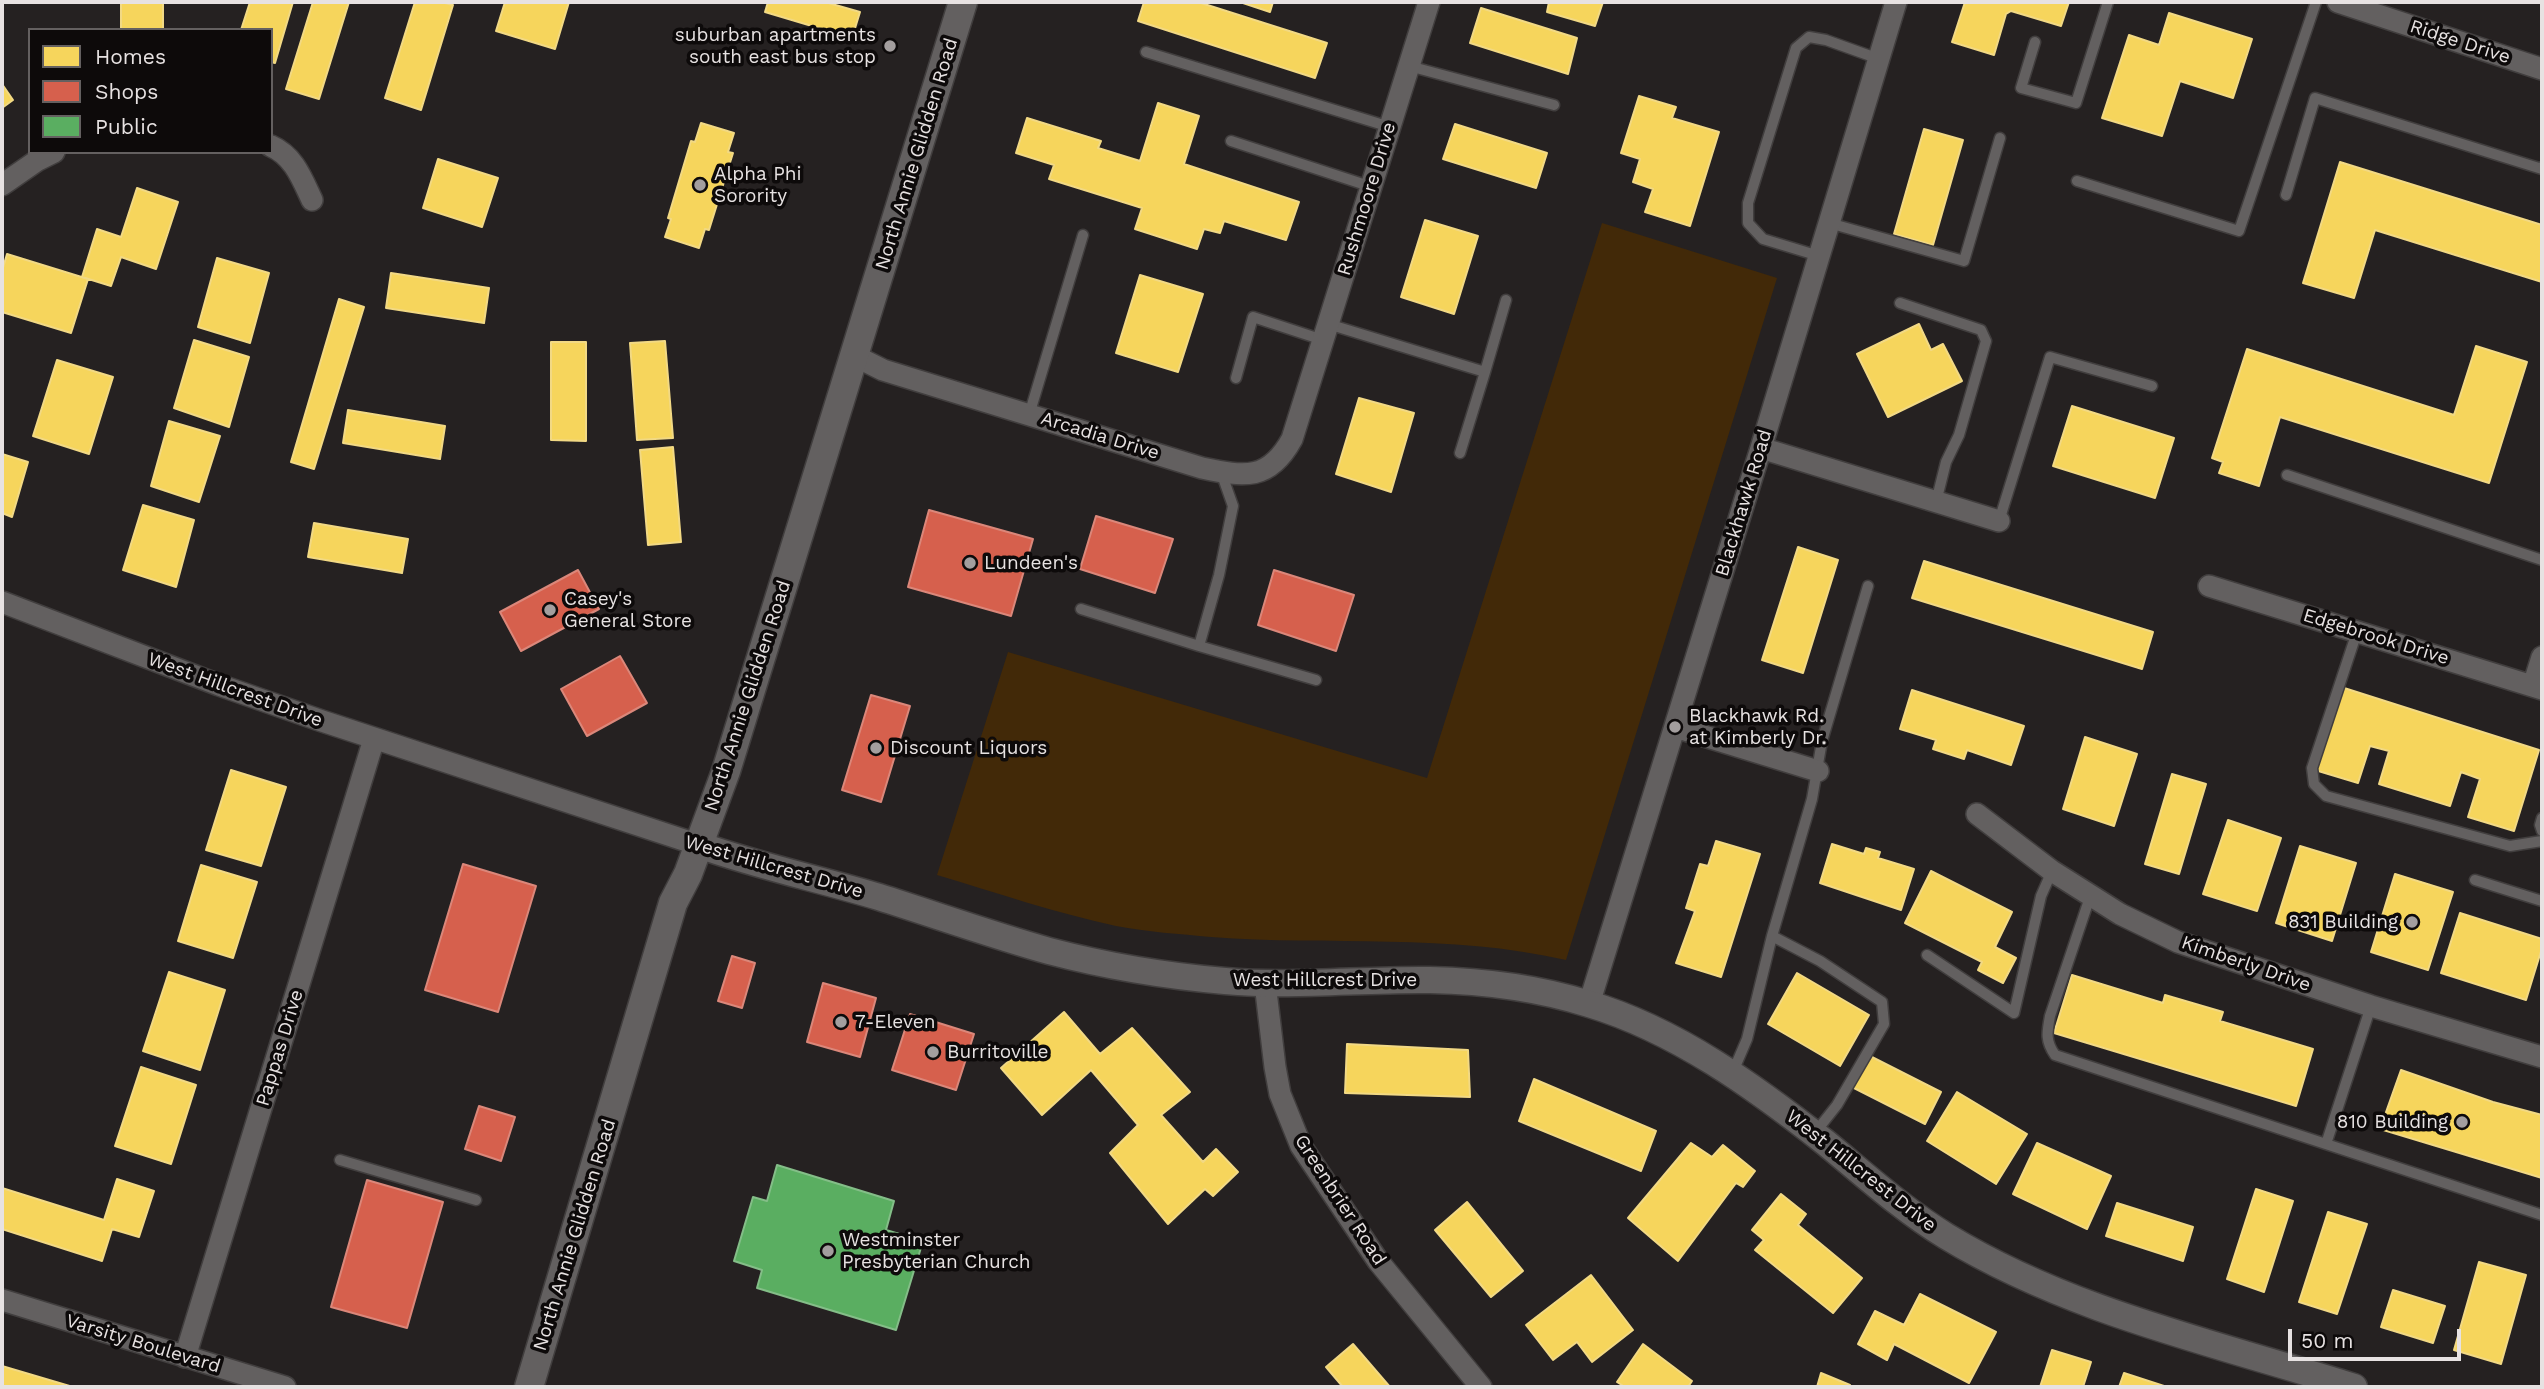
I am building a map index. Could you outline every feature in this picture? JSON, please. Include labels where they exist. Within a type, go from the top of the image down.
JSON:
[{"type":"main road","name":"North Annie Glidden Road","points":[[529,1387],[673,903],[688,874],[726,771],[963,2]]},
{"type":"street","name":"Blackhawk Road","points":[[1588,1004],[1896,2]]},
{"type":"street","name":"Ridge Drive","points":[[2338,2],[2542,69]]},
{"type":"street","name":"Rushmoore Drive","points":[[1305,396],[1409,66],[1425,3]]},
{"type":"street","points":[[273,147],[283,151],[296,168],[312,200]]},
{"type":"street","points":[[2,185],[29,165],[50,154]]},
{"type":"street","name":"Arcadia Drive","points":[[855,355],[883,370],[1221,472],[1262,472],[1274,465],[1292,439],[1305,396]]},
{"type":"street","points":[[1761,448],[1999,522]]},
{"type":"street","name":"Edgebrook Drive","points":[[2209,586],[2538,687]]},
{"type":"street","name":"West Hillcrest Drive","points":[[2,602],[219,685],[374,739],[736,858],[857,891],[1052,951],[1184,976],[1265,983],[1432,980],[1492,984],[1588,1004],[1658,1032],[1732,1074],[1814,1134],[1913,1215],[1950,1239],[2011,1272],[2099,1308],[2354,1387]]},
{"type":"street","points":[[2538,687],[2542,656]]},
{"type":"street","points":[[1675,727],[1818,771]]},
{"type":"street","name":"Pappas Drive","points":[[185,1357],[374,739]]},
{"type":"street","name":"Kimberly Drive","points":[[1977,814],[2052,871],[2120,914],[2178,942],[2371,1006],[2542,1057]]},
{"type":"street","name":"Greenbrier Road","points":[[1265,983],[1280,1094],[1301,1146],[1356,1232],[1480,1387]]},
{"type":"street","name":"Varsity Boulevard","points":[[2,1300],[285,1387]]},
{"type":"lane","points":[[2035,42],[2021,88],[2076,103],[2108,2]]},
{"type":"lane","points":[[2077,181],[2239,230],[2316,2]]},
{"type":"lane","points":[[1819,256],[1763,239],[1748,223],[1748,203],[1796,48],[1809,37],[1879,58]]},
{"type":"lane","points":[[1146,52],[1390,127]]},
{"type":"lane","points":[[1409,66],[1554,105]]},
{"type":"lane","points":[[2286,195],[2315,98],[2542,167]]},
{"type":"lane","points":[[1829,223],[1964,261],[2000,138]]},
{"type":"lane","points":[[1231,141],[1371,187]]},
{"type":"lane","points":[[1029,415],[1083,235]]},
{"type":"lane","points":[[1460,453],[1506,300]]},
{"type":"lane","points":[[1900,303],[1981,330],[1986,341],[1959,435],[1946,462],[1936,502]]},
{"type":"lane","points":[[1236,377],[1253,317],[1485,372]]},
{"type":"lane","points":[[1999,522],[2050,357],[2152,386]]},
{"type":"lane","points":[[1199,646],[1219,575],[1233,506],[1221,472]]},
{"type":"lane","points":[[2287,475],[2542,560]]},
{"type":"lane","points":[[1732,1074],[1746,1039],[1772,936],[1812,799],[1822,741],[1868,586]]},
{"type":"lane","points":[[1080,609],[1316,680]]},
{"type":"lane","points":[[2357,632],[2312,768],[2314,784],[2326,796],[2510,846],[2542,841]]},
{"type":"lane","points":[[2542,818],[2542,831]]},
{"type":"lane","points":[[1927,955],[2014,1013],[2041,897],[2052,871]]},
{"type":"lane","points":[[2475,880],[2542,901]]},
{"type":"lane","points":[[2091,894],[2050,1016],[2048,1044],[2055,1055],[2542,1215]]},
{"type":"lane","points":[[1772,936],[1820,961],[1882,1002],[1884,1024],[1837,1105],[1814,1134]]},
{"type":"lane","points":[[2326,1144],[2371,1006]]},
{"type":"lane","points":[[340,1160],[476,1200]]},
{"type":"shaded area","points":[[1602,223],[1777,278],[1566,960],[1478,946],[1211,937],[1140,930],[1071,915],[937,875],[1008,652],[1427,778]]},
{"type":"building: Homes","points":[[121,2],[163,2],[163,28],[121,28]]},
{"type":"building: Homes","points":[[250,2],[293,2],[275,63],[273,28],[242,28]]},
{"type":"building: Homes","points":[[313,2],[349,2],[319,99],[286,89]]},
{"type":"building: Homes","points":[[415,2],[453,5],[421,110],[385,98]]},
{"type":"building: Homes","points":[[505,2],[569,2],[555,49],[496,31]]},
{"type":"building: Homes","points":[[768,2],[825,2],[860,12],[852,38],[765,12]]},
{"type":"building: Homes","points":[[1144,2],[1198,2],[1327,43],[1315,78],[1138,21]]},
{"type":"building: Homes","points":[[1240,2],[1273,2],[1270,12]]},
{"type":"building: Homes","points":[[1549,2],[1603,2],[1595,26],[1547,12]]},
{"type":"building: Homes","points":[[1965,2],[2069,2],[2061,26],[2011,11],[2006,14],[1994,55],[1952,42]]},
{"type":"building: Homes","points":[[1481,8],[1577,38],[1568,74],[1470,43]]},
{"type":"building: Homes","points":[[2169,13],[2252,39],[2233,98],[2180,81],[2162,136],[2102,118],[2129,35],[2159,45]]},
{"type":"building: Homes","points":[[2,84],[13,100],[2,108]]},
{"type":"building: Homes","points":[[1639,96],[1676,107],[1672,118],[1719,132],[1690,226],[1645,212],[1653,189],[1633,182],[1640,159],[1621,153]]},
{"type":"building: Homes","points":[[1158,103],[1199,116],[1184,164],[1299,202],[1286,240],[1224,221],[1220,233],[1204,229],[1197,249],[1135,229],[1142,208],[1049,179],[1054,165],[1016,153],[1027,118],[1101,141],[1098,148],[1140,161]]},
{"type":"building: Homes","name":"Alpha Phi Sorority","points":[[701,123],[734,133],[728,152],[733,153],[709,230],[705,229],[699,248],[665,237],[691,141],[695,142]]},
{"type":"building: Homes","points":[[1455,124],[1547,153],[1536,188],[1443,159]]},
{"type":"building: Homes","points":[[1924,129],[1963,140],[1933,245],[1894,234]]},
{"type":"building: Homes","points":[[438,159],[498,178],[482,227],[423,208]]},
{"type":"building: Homes","points":[[2340,162],[2542,225],[2542,282],[2375,230],[2354,298],[2303,283]]},
{"type":"building: Homes","points":[[137,188],[178,202],[156,269],[121,257],[111,286],[82,277],[97,229],[121,237]]},
{"type":"building: Homes","points":[[1425,220],[1478,236],[1454,314],[1401,297]]},
{"type":"building: Homes","points":[[7,254],[88,279],[71,333],[2,312],[2,271]]},
{"type":"building: Homes","points":[[217,258],[269,273],[250,343],[198,327]]},
{"type":"building: Homes","points":[[391,273],[489,288],[484,323],[386,308]]},
{"type":"building: Homes","points":[[1140,275],[1203,294],[1178,372],[1116,353]]},
{"type":"building: Homes","points":[[339,299],[364,307],[314,469],[291,462]]},
{"type":"building: Homes","points":[[1919,324],[1931,350],[1943,344],[1962,381],[1888,417],[1857,354]]},
{"type":"building: Homes","points":[[194,340],[249,357],[229,427],[174,408]]},
{"type":"building: Homes","points":[[665,341],[673,438],[637,440],[630,343]]},
{"type":"building: Homes","points":[[551,342],[586,342],[586,441],[551,440]]},
{"type":"building: Homes","points":[[2476,346],[2527,362],[2489,483],[2280,417],[2259,486],[2219,473],[2223,462],[2212,458],[2247,349],[2454,415]]},
{"type":"building: Homes","points":[[57,360],[113,377],[89,454],[33,436]]},
{"type":"building: Homes","points":[[1359,398],[1414,413],[1391,492],[1336,474]]},
{"type":"building: Homes","points":[[2072,406],[2174,438],[2155,498],[2053,466]]},
{"type":"building: Homes","points":[[348,410],[445,426],[440,459],[343,443]]},
{"type":"building: Homes","points":[[169,421],[220,436],[199,502],[151,486]]},
{"type":"building: Homes","points":[[673,447],[681,542],[648,545],[640,450]]},
{"type":"building: Homes","points":[[2,454],[28,462],[12,517],[2,513]]},
{"type":"building: Homes","points":[[143,505],[194,520],[176,587],[123,570]]},
{"type":"building: Homes","points":[[314,523],[408,539],[402,573],[308,557]]},
{"type":"building: Homes","points":[[1798,547],[1838,560],[1803,673],[1762,660]]},
{"type":"building: Homes","points":[[1924,561],[2153,632],[2142,669],[1912,598]]},
{"type":"building: Homes","points":[[2341,687],[2539,750],[2514,831],[2468,817],[2480,779],[2461,772],[2450,806],[2379,784],[2389,751],[2370,746],[2358,783],[2315,770]]},
{"type":"building: Homes","points":[[1912,690],[2024,726],[2011,765],[1967,750],[1964,759],[1933,749],[1936,740],[1900,729]]},
{"type":"building: Homes","points":[[2085,737],[2137,754],[2114,826],[2063,809]]},
{"type":"building: Homes","points":[[231,770],[286,787],[261,866],[206,850]]},
{"type":"building: Homes","points":[[2172,774],[2206,784],[2179,874],[2145,864]]},
{"type":"building: Homes","points":[[2228,820],[2281,838],[2257,911],[2203,894]]},
{"type":"building: Homes","points":[[1716,841],[1760,854],[1721,977],[1676,963],[1695,911],[1686,908],[1700,864],[1708,866]]},
{"type":"building: Homes","points":[[1832,844],[1864,854],[1866,848],[1880,852],[1878,858],[1914,869],[1901,910],[1820,883]]},
{"type":"building: Homes","points":[[2300,846],[2356,863],[2332,941],[2276,923]]},
{"type":"building: Homes","points":[[201,865],[257,882],[233,958],[178,941]]},
{"type":"building: Homes","points":[[1931,871],[2012,912],[1995,947],[2016,958],[2003,983],[1978,970],[1982,962],[1905,923]]},
{"type":"building: Homes","name":"831 Building","points":[[2395,874],[2453,892],[2428,970],[2371,952]]},
{"type":"building: Homes","points":[[2460,913],[2542,939],[2542,948],[2526,1000],[2441,973]]},
{"type":"building: Homes","points":[[169,972],[225,990],[200,1070],[143,1051]]},
{"type":"building: Homes","points":[[1797,973],[1869,1015],[1840,1066],[1768,1024]]},
{"type":"building: Homes","points":[[2072,975],[2163,1003],[2165,995],[2223,1012],[2220,1021],[2313,1049],[2296,1106],[2054,1033]]},
{"type":"building: Homes","points":[[1064,1012],[1100,1054],[1132,1028],[1190,1092],[1161,1115],[1203,1162],[1216,1149],[1238,1172],[1213,1196],[1205,1189],[1168,1224],[1110,1153],[1138,1125],[1091,1070],[1042,1115],[1001,1068]]},
{"type":"building: Homes","points":[[1347,1044],[1468,1050],[1470,1097],[1345,1093]]},
{"type":"building: Homes","points":[[1868,1055],[1941,1092],[1925,1124],[1852,1087]]},
{"type":"building: Homes","points":[[141,1067],[196,1085],[171,1164],[115,1146]]},
{"type":"building: Homes","name":"810 Building","points":[[2401,1070],[2493,1102],[2542,1115],[2542,1178],[2380,1129]]},
{"type":"building: Homes","points":[[1534,1079],[1656,1131],[1641,1171],[1519,1121]]},
{"type":"building: Homes","points":[[1957,1092],[2027,1134],[1996,1184],[1927,1141]]},
{"type":"building: Homes","points":[[1691,1143],[1712,1157],[1723,1145],[1755,1171],[1743,1187],[1736,1183],[1678,1261],[1628,1218]]},
{"type":"building: Homes","points":[[2037,1143],[2111,1176],[2087,1229],[2013,1194]]},
{"type":"building: Homes","points":[[117,1179],[154,1191],[139,1237],[112,1229],[102,1261],[2,1229],[2,1188],[104,1220]]},
{"type":"building: Homes","points":[[2256,1189],[2293,1201],[2264,1292],[2227,1279]]},
{"type":"building: Homes","points":[[1781,1194],[1806,1214],[1798,1225],[1862,1278],[1833,1313],[1755,1250],[1764,1240],[1752,1230]]},
{"type":"building: Homes","points":[[1467,1202],[1523,1271],[1491,1297],[1435,1230]]},
{"type":"building: Homes","points":[[2117,1203],[2193,1227],[2183,1261],[2106,1236]]},
{"type":"building: Homes","points":[[2328,1212],[2367,1224],[2337,1314],[2299,1302]]},
{"type":"building: Homes","points":[[2479,1262],[2526,1275],[2501,1364],[2454,1350]]},
{"type":"building: Homes","points":[[1591,1275],[1633,1330],[1592,1362],[1577,1342],[1553,1360],[1526,1325]]},
{"type":"building: Homes","points":[[2393,1290],[2445,1306],[2433,1343],[2381,1327]]},
{"type":"building: Homes","points":[[1920,1294],[1996,1332],[1969,1383],[1894,1344],[1887,1360],[1858,1344],[1875,1311],[1904,1325]]},
{"type":"building: Homes","points":[[1353,1344],[1390,1387],[1343,1387],[1326,1367]]},
{"type":"building: Homes","points":[[1643,1344],[1692,1381],[1688,1387],[1625,1387],[1617,1382]]},
{"type":"building: Homes","points":[[2052,1350],[2091,1362],[2083,1387],[2040,1387]]},
{"type":"building: Homes","points":[[2,1366],[73,1387],[2,1387]]},
{"type":"building: Homes","points":[[1821,1373],[1850,1385],[1817,1387]]},
{"type":"building: Homes","points":[[2124,1373],[2164,1386],[2119,1387]]},
{"type":"building: Shops","name":"Lundeen's","points":[[929,510],[1033,539],[1011,616],[908,587]]},
{"type":"building: Shops","points":[[1096,516],[1173,539],[1155,593],[1080,569]]},
{"type":"building: Shops","name":"Casey's General Store","points":[[578,570],[599,609],[521,651],[500,612]]},
{"type":"building: Shops","points":[[1274,570],[1354,595],[1336,651],[1258,625]]},
{"type":"building: Shops","name":"Casey's General Store","points":[[620,656],[647,703],[587,736],[561,689]]},
{"type":"building: Shops","name":"Discount Liquors","points":[[871,695],[910,706],[881,802],[842,790]]},
{"type":"building: Shops","points":[[463,864],[536,886],[498,1012],[425,990]]},
{"type":"building: Shops","points":[[732,956],[755,963],[742,1008],[718,1001]]},
{"type":"building: Shops","name":"7-Eleven","points":[[823,983],[876,998],[860,1057],[807,1042]]},
{"type":"building: Shops","name":"Burritoville","points":[[910,1014],[974,1034],[956,1090],[892,1070]]},
{"type":"building: Shops","points":[[479,1106],[515,1117],[501,1161],[465,1149]]},
{"type":"building: Shops","points":[[367,1180],[443,1202],[407,1328],[331,1307]]},
{"type":"building: Public","name":"Westminster Presbyterian Church","points":[[777,1165],[894,1201],[886,1230],[923,1241],[896,1330],[757,1288],[762,1270],[734,1261],[753,1197],[767,1201]]},
{"type":"place","name":"suburban apartments south east bus stop","points":[[890,46]]},
{"type":"place","name":"Alpha Phi Sorority","points":[[700,185]]},
{"type":"place","name":"Lundeen's","points":[[970,563]]},
{"type":"place","name":"Casey's General Store","points":[[550,610]]},
{"type":"place","name":"Blackhawk Rd. at Kimberly Dr.","points":[[1675,727]]},
{"type":"place","name":"Discount Liquors","points":[[876,748]]},
{"type":"place","name":"831 Building","points":[[2412,922]]},
{"type":"place","name":"7-Eleven","points":[[841,1022]]},
{"type":"place","name":"Burritoville","points":[[933,1052]]},
{"type":"place","name":"810 Building","points":[[2462,1122]]},
{"type":"place","name":"Westminster Presbyterian Church","points":[[828,1251]]}]
